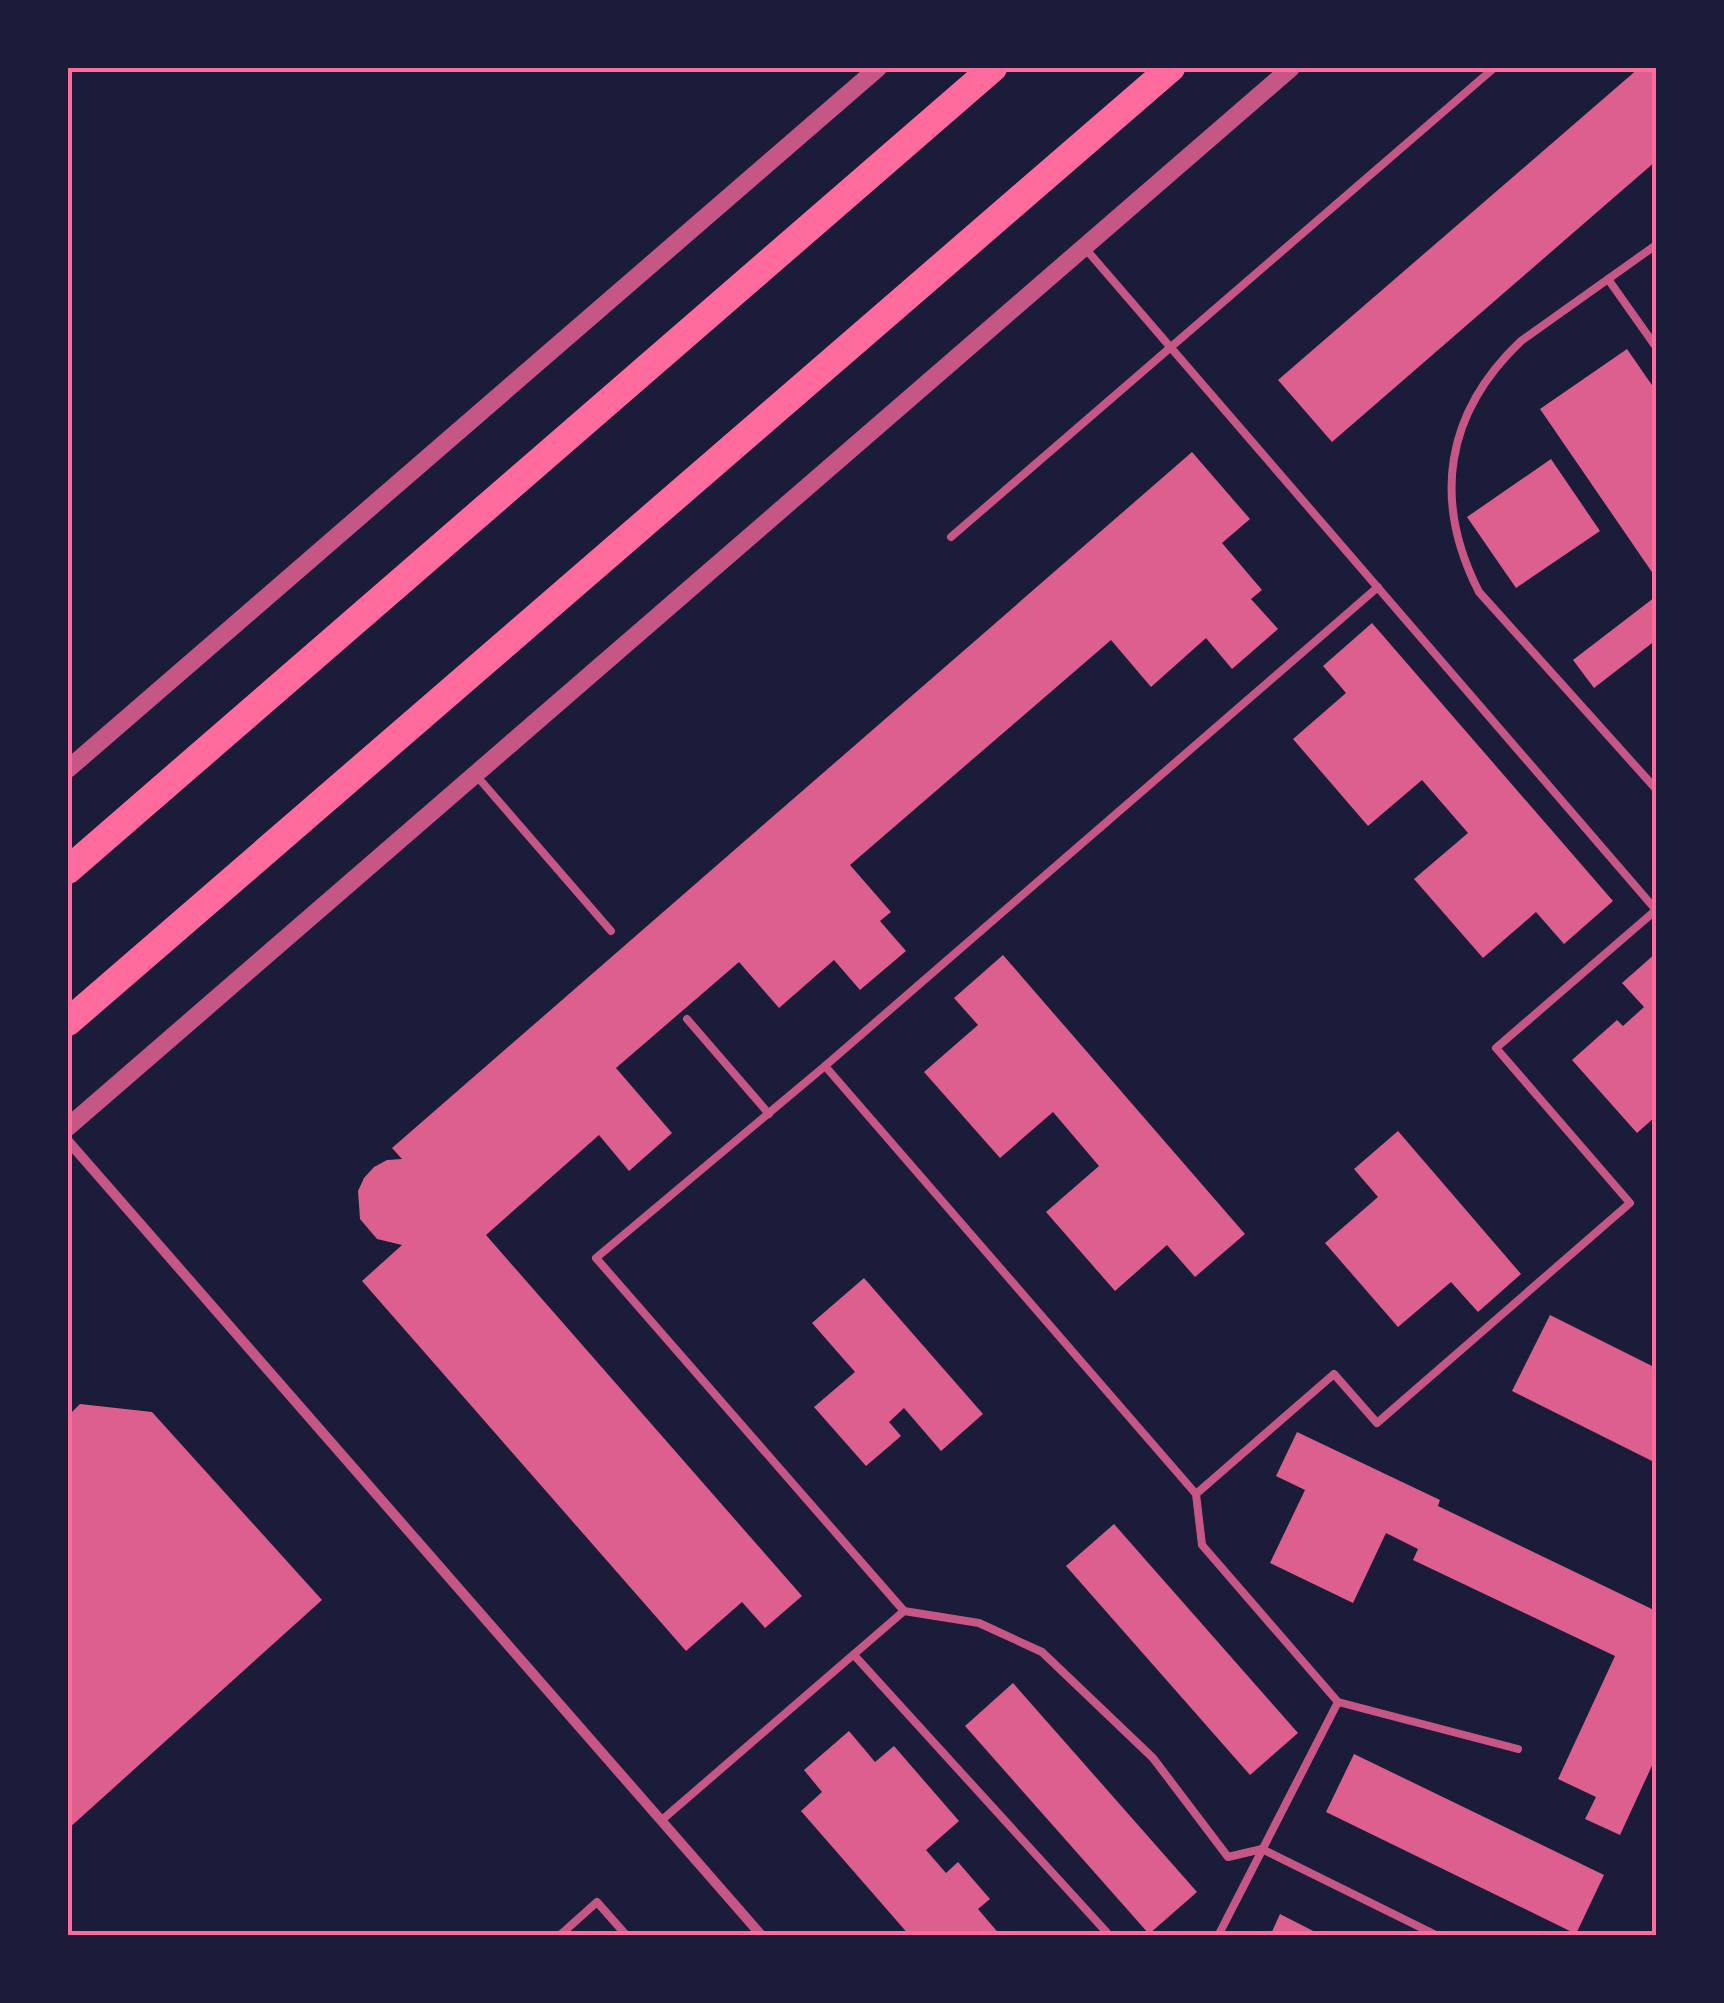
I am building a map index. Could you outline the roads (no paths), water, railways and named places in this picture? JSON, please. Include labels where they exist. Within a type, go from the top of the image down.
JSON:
[{"type":"highway","points":[[68,870],[993,68]]},
{"type":"highway","points":[[68,1022],[1171,68]]},
{"type":"street","points":[[68,770],[878,68]]},
{"type":"street","points":[[68,1127],[1291,68]]},
{"type":"street","points":[[68,1141],[762,1936]]},
{"type":"lane","points":[[951,537],[1494,68]]},
{"type":"lane","points":[[1656,245],[1520,341],[1483,383],[1459,434],[1452,465],[1451,498],[1464,562],[1479,592],[1656,788]]},
{"type":"lane","points":[[1084,247],[1656,910],[1496,1048],[1630,1203],[1377,1423],[1334,1374],[1196,1494]]},
{"type":"lane","points":[[1608,279],[1656,347]]},
{"type":"lane","points":[[1378,587],[825,1066],[596,1258],[904,1612],[979,1623],[1042,1652],[1152,1758],[1228,1856],[1262,1849],[1438,1936]]},
{"type":"lane","points":[[475,774],[611,932]]},
{"type":"lane","points":[[687,1020],[769,1114]]},
{"type":"lane","points":[[825,1066],[1196,1494],[1202,1546],[1338,1702],[1518,1749]]},
{"type":"lane","points":[[663,1819],[904,1612]]},
{"type":"lane","points":[[854,1655],[1110,1936]]},
{"type":"lane","points":[[1218,1936],[1338,1702]]},
{"type":"lane","points":[[559,1936],[597,1902],[627,1936]]}]
